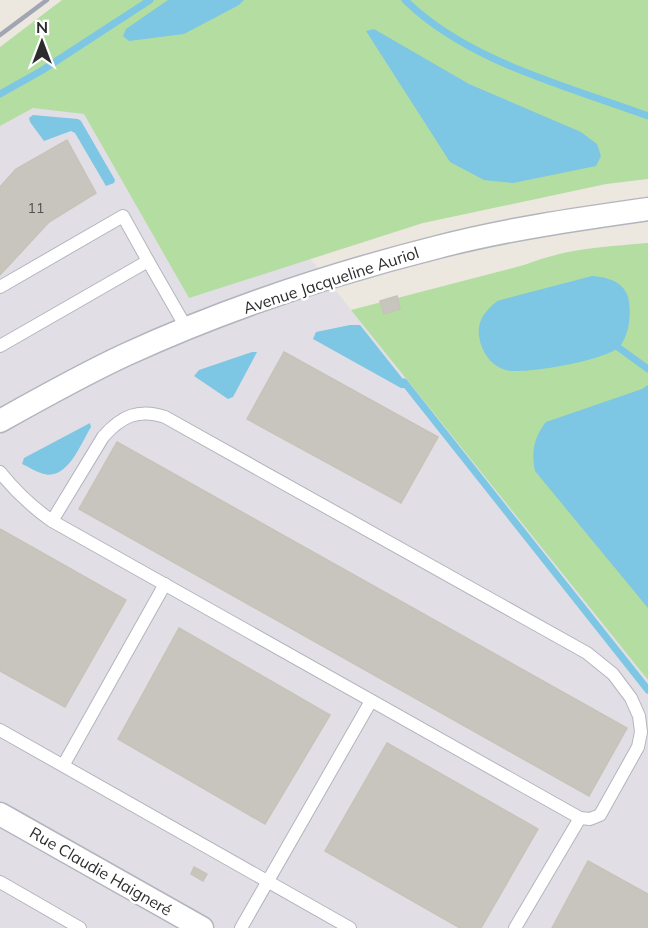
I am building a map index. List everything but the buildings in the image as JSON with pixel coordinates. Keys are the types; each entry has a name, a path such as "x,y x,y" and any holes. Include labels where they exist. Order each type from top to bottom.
{"street":[{"name":"Avenue Jacqueline Auriol","path":"0,421 124,355 188,328 290,290 440,246 518,229 648,209"},
{"name":"Rue Claudie Haigneré","path":"0,813 202,928"}],"lane":[{"path":"0,287 123,216 188,328"},
{"path":"0,346 148,261"},
{"path":"0,472 15,491 52,521 580,818 590,819 600,815 638,747 641,732 639,716 632,698 613,674 587,653 165,417 154,413 138,413 125,417 113,426 103,437 52,521"},
{"path":"64,764 165,584"},
{"path":"241,928 371,701"},
{"path":"0,730 64,764 350,928"},
{"path":"515,928 580,818"},
{"path":"0,882 80,928"}],"shaded area":[{"path":"0,59 304,251 648,680 648,928 0,928"}],"green space":[{"path":"62,0 648,0 648,179 606,184 423,223 189,298 84,114 33,108 0,126 0,47"},
{"path":"648,243 648,680 351,310 555,255 585,249"}],"water":[{"path":"168,0 244,0 239,5 184,34 129,41 123,36 126,29"},
{"path":"374,29 469,84 581,132 597,144 601,156 596,166 513,183 484,180 450,162 366,31"},
{"path":"33,115 81,121 115,180 114,183 106,186 75,133 71,131 44,141 30,122 29,118"},
{"path":"592,276 616,282 628,295 629,325 620,346 613,351 584,361 529,370 506,370 489,359 482,347 479,327 483,315 497,301"},
{"path":"360,325 410,388 401,388 313,339 316,332"},
{"path":"257,352 233,397 228,399 194,376 199,370"},
{"path":"648,385 648,608 535,471 533,457 536,439 546,422"},
{"path":"90,423 91,427 73,459 60,471 44,474 22,464 24,458"}],"waterway":[{"path":"0,94 41,71 150,0"},
{"path":"405,0 430,22 488,56 520,70 648,116"},
{"path":"619,348 648,369"},
{"path":"404,382 648,690"}],"railway":[{"path":"0,35 47,0"}]}
